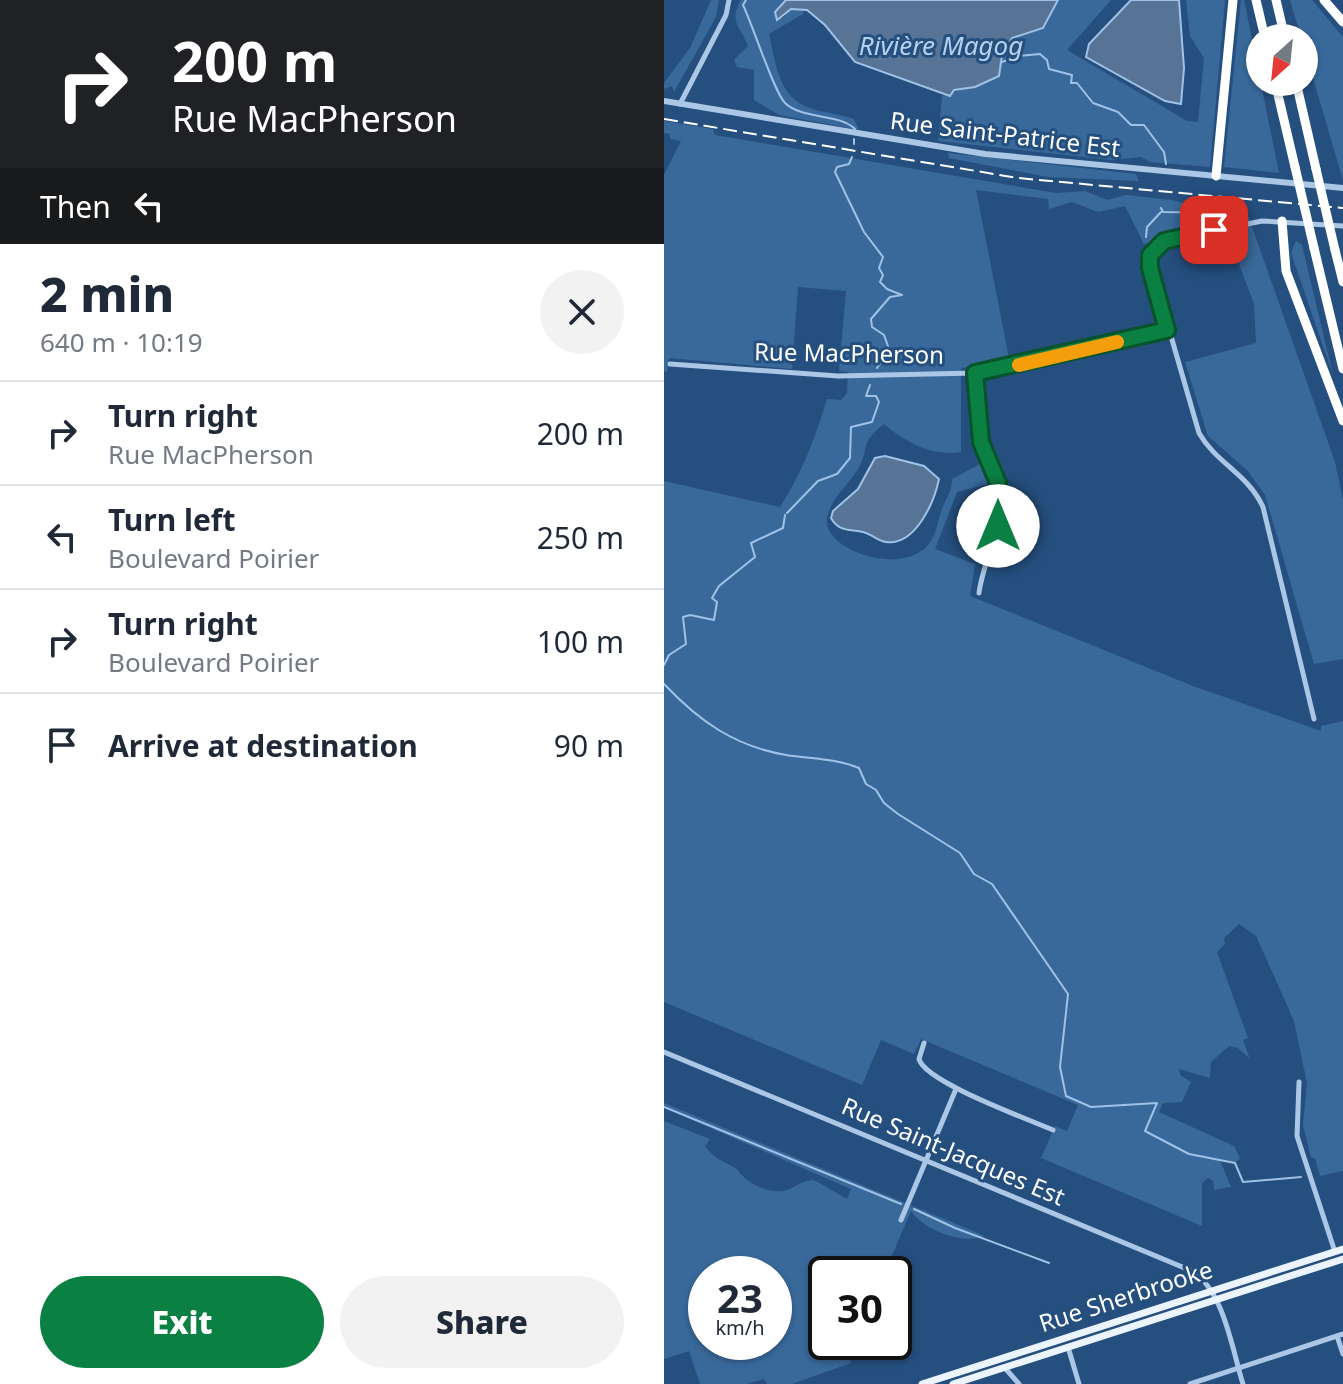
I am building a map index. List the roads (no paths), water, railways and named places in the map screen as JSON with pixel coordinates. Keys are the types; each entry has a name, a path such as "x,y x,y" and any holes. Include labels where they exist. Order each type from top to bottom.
{"highway":[{"path":"1216,176 1233,0"},
{"path":"1256,0 1262,24"},
{"path":"1276,0 1282,24"},
{"path":"1324,0 1343,22"},
{"path":"1278,96 1343,369"},
{"path":"1299,96 1343,282"},
{"path":"1282,221 1285,266 1343,421"}],"main road":[{"name":"Rue Sherbrooke","path":"922,1384 1339,1250"},
{"name":"Rue Sherbrooke","path":"953,1384 1343,1259"}],"street":[{"path":"680,104 726,15 729,0"},
{"name":"Rue Saint-Patrice Est","path":"664,101 963,152 1343,188"},
{"path":"1314,719 1263,507 1247,481 1211,451 1200,436 1149,264 1157,245 1168,240 1257,222 1343,226"},
{"name":"Rue MacPherson","path":"670,364 838,376 975,373 1167,330"},
{"path":"975,373 981,442 995,474 1000,499 998,526 985,563 979,593"},
{"path":"924,1043 921,1065 956,1089 1053,1130"},
{"name":"Rue Saint-Jacques Est","path":"664,1052 1192,1271 1215,1300 1243,1384"},
{"path":"1299,1082 1297,1136 1339,1250"},
{"path":"901,1220 956,1089"},
{"path":"1190,1384 1340,1335 1343,1354"},
{"path":"1068,1347 1079,1384"},
{"path":"1005,1368 1019,1384"}],"water":[{"name":"Rivière Magog","path":"786,0 1058,0 1043,28 1012,38 1002,55 999,76 975,87 954,90 950,96 855,62 825,25 807,10 791,9 777,20 775,12"},
{"path":"1131,0 1179,0 1184,68 1181,104 1165,101 1086,57 1089,44"},
{"path":"885,456 924,466 939,479 922,521 906,537 886,542 866,533 841,528 831,518 833,511 858,489 875,458"}],"waterway":[{"path":"746,0 743,5 775,86 785,103 801,112 840,121 855,129"},
{"path":"1002,62 1018,56 1040,54 1047,60 1049,69 1072,75 1071,83 1077,83 1093,103 1118,112 1131,125 1144,125 1164,152 1166,164"},
{"path":"854,139 854,144"},
{"path":"852,157 849,164 837,167 835,172 864,232 883,257 879,268 883,275 880,282 887,289 902,295 890,297 871,319 872,327 884,335 889,349 877,368"},
{"path":"1161,208 1163,212 1232,213"},
{"path":"1146,237 1147,227 1161,212"},
{"path":"787,513 818,481 837,474 850,458 851,427 872,422 879,402 876,396 866,396 870,385"},
{"path":"664,665 669,655 686,644 683,617 690,615 714,620 717,602 712,598 719,586 755,557 751,543 783,528 785,515"},
{"path":"664,684 704,720 750,745 859,768 866,784 876,790 884,803 960,853 974,874 992,884 1068,994 1060,1067 1066,1096 1091,1107 1157,1103 1145,1131 1189,1154 1235,1163 1243,1182 1301,1177"},
{"path":"664,1107 901,1204"},
{"path":"914,1209 955,1228 1049,1263"}],"railway":[{"path":"664,119 1018,178 1343,208"}]}
